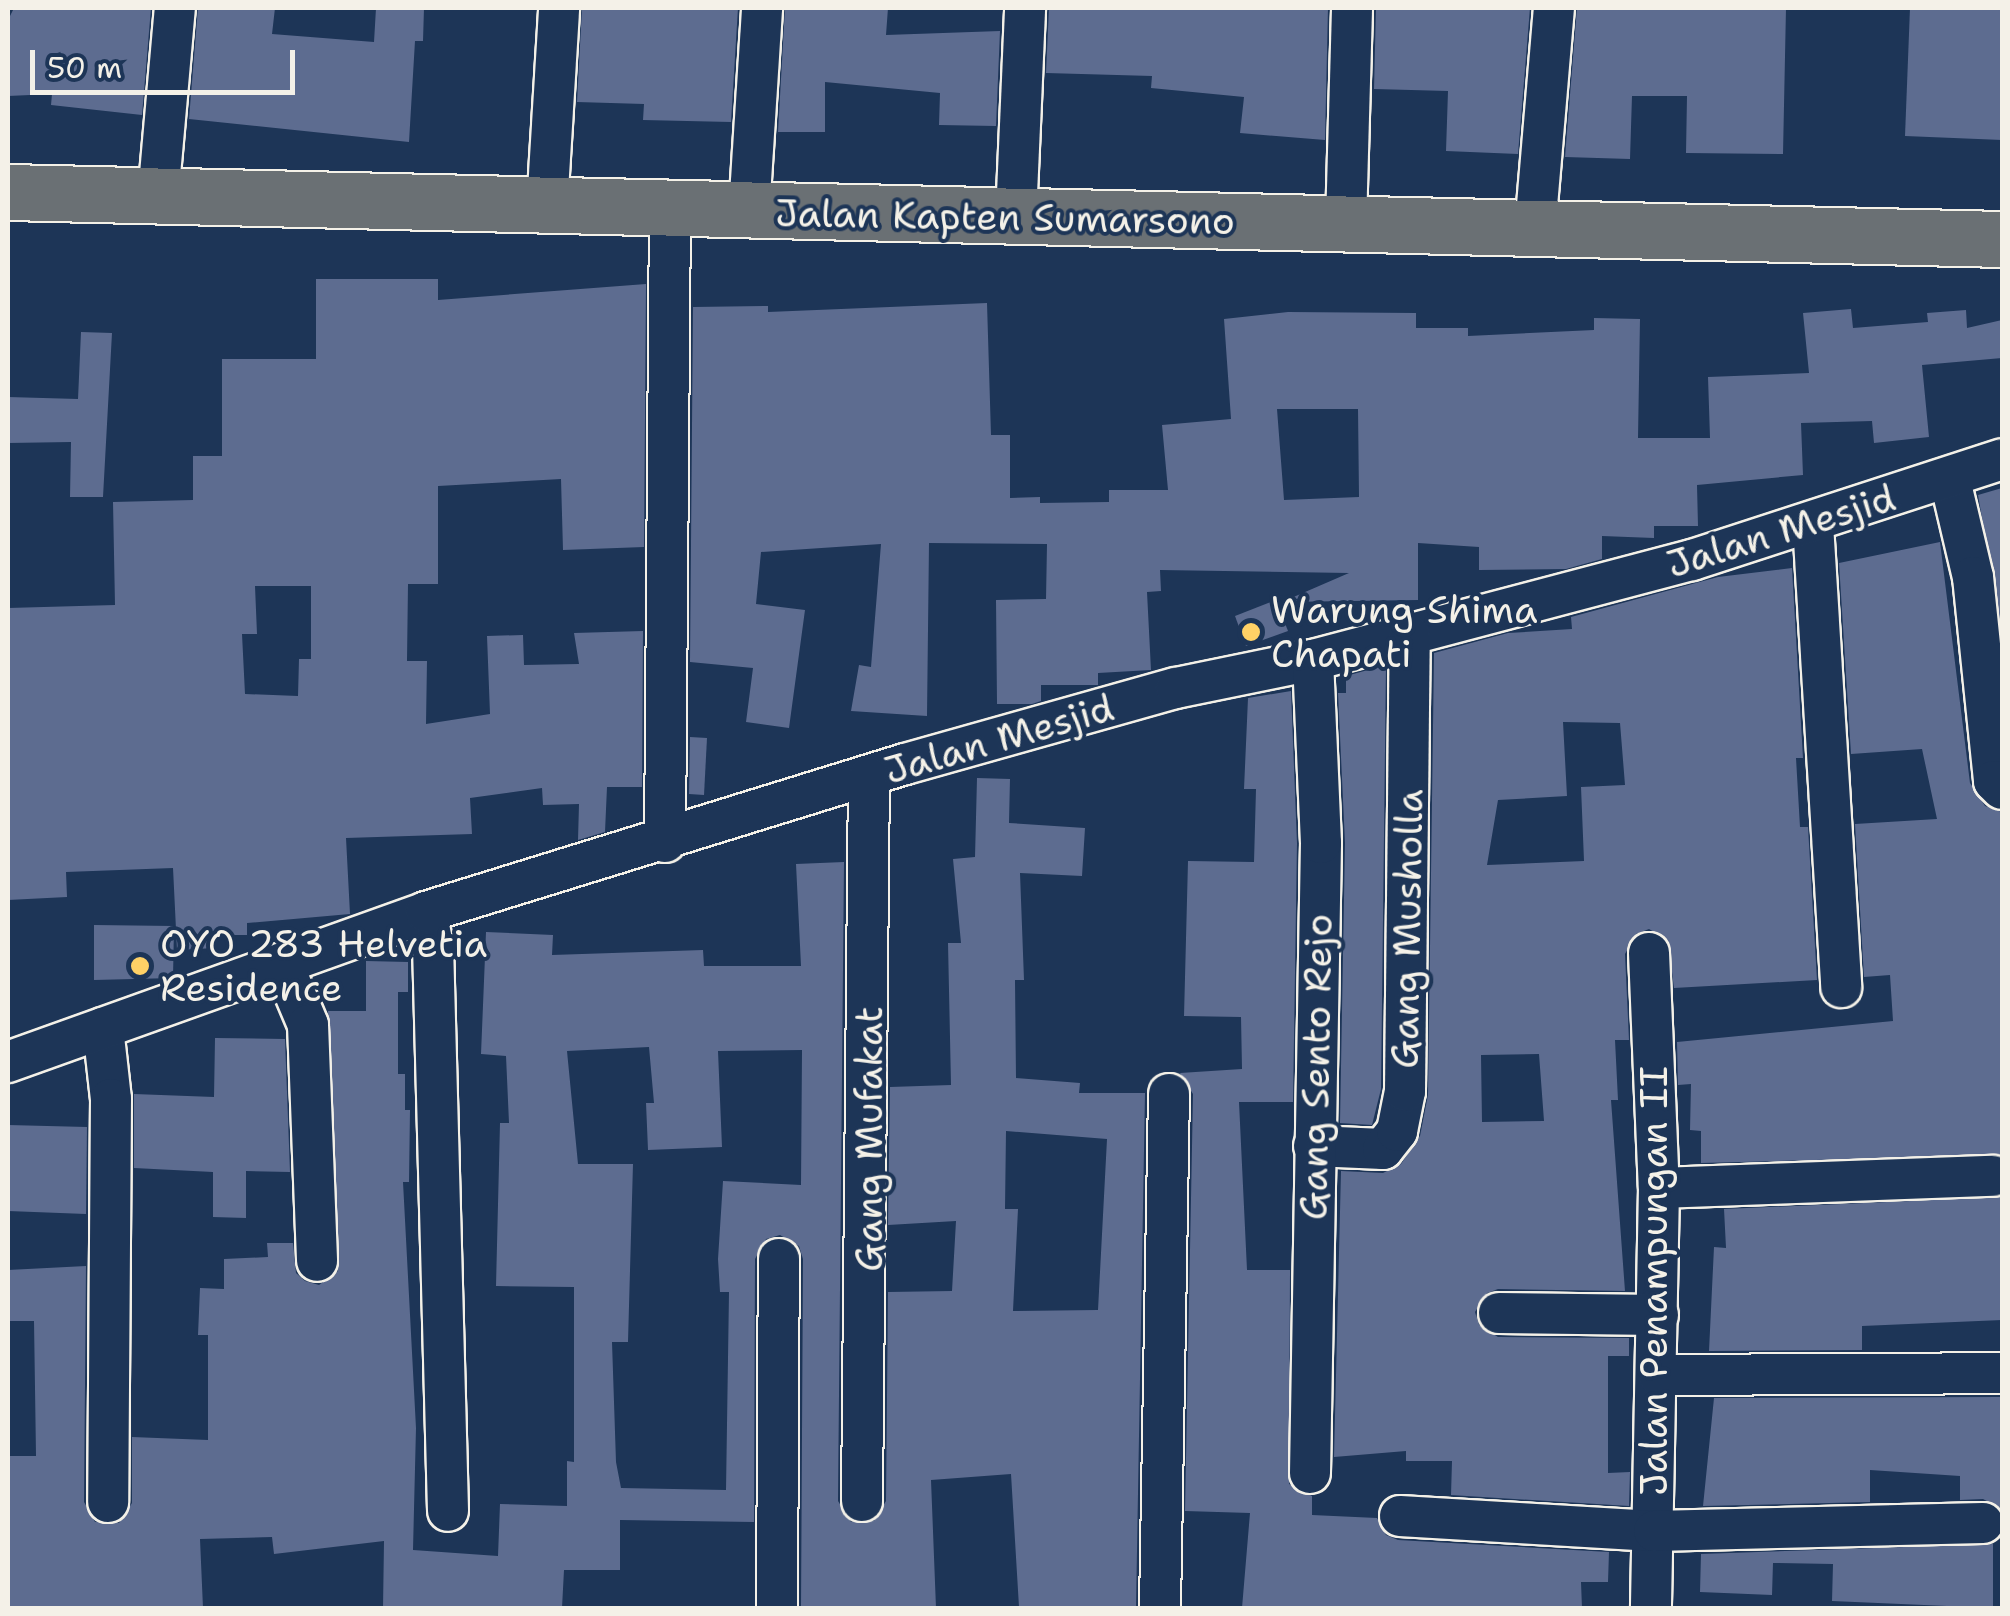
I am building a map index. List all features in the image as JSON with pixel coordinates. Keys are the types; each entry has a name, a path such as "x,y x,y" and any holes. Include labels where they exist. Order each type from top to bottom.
{"highway":[{"name":"Jalan Kapten Sumarsono","path":"8,192 2002,239"}],"street":[{"path":"158,197 175,8"},
{"path":"548,206 558,8"},
{"path":"749,211 762,8"},
{"path":"1016,217 1026,8"},
{"path":"1346,224 1352,8"},
{"path":"1535,229 1554,8"},
{"path":"666,842 670,209"},
{"name":"Jalan Mesjid","path":"8,1062 426,912 666,842 869,777 1176,688 1314,660 1813,524 2002,459"},
{"path":"1950,480 1973,577 1994,782 2002,789"},
{"path":"1813,524 1841,987"},
{"name":"Gang Musholla","path":"1314,1146 1383,1148 1397,1131 1404,1091 1410,635"},
{"name":"Gang Sento Rejo","path":"1310,1473 1320,844 1314,660"},
{"name":"Gang Mufakat","path":"862,1501 869,777"},
{"path":"426,912 433,945 448,1511"},
{"name":"Jalan Penampungan II","path":"1649,953 1659,1188 1651,1608"},
{"path":"282,963 308,1025 316,1262"},
{"path":"103,1028 112,1099 108,1502"},
{"path":"1160,1608 1169,1094"},
{"path":"1659,1188 1993,1176"},
{"path":"777,1608 780,1259"},
{"path":"1499,1313 1658,1315"},
{"path":"1658,1376 2002,1373"},
{"path":"1400,1516 1654,1531 1983,1524"}],"building":[{"path":"14,8 151,8 142,115 51,105 52,94 8,96 8,20"},
{"path":"198,8 275,8 272,34 374,42 376,8 424,8 423,41 415,41 409,142 189,119"},
{"path":"582,8 738,8 731,122 643,120 644,104 577,102"},
{"path":"785,8 888,8 886,35 1000,31 996,126 939,125 940,93 825,82 825,132 778,132"},
{"path":"1049,8 1328,8 1325,140 1240,133 1244,97 1151,88 1152,76 1046,73"},
{"path":"1376,8 1530,8 1518,154 1446,151 1448,91 1374,89"},
{"path":"1577,8 1786,8 1783,154 1686,153 1687,96 1632,96 1630,159 1565,157"},
{"path":"1910,8 2002,8 2002,140 1905,136"},
{"path":"316,279 438,279 438,300 646,284 644,547 563,550 561,479 438,486 438,584 408,584 407,661 427,661 426,724 490,714 487,636 523,635 524,665 579,664 574,633 643,631 642,787 607,787 605,832 578,840 579,804 543,805 542,788 470,798 472,834 346,838 350,914 247,923 247,935 215,935 215,948 177,950 173,868 66,872 67,897 8,900 8,608 115,605 113,502 193,500 193,456 222,456 222,359 316,359","holes":["255,586 311,586 311,659 299,659 298,696 245,694 242,634 257,634"]},
{"path":"987,303 991,435 1010,435 1010,498 1040,497 1040,503 1109,502 1109,490 1168,490 1162,425 1231,419 1224,319 1288,312 1416,313 1416,328 1468,328 1468,336 1594,330 1594,318 1640,319 1638,438 1710,438 1708,377 1809,373 1803,313 1851,309 1853,328 1928,322 1927,313 1966,310 1967,328 2002,320 2002,358 1922,365 1929,437 1874,443 1872,421 1801,423 1803,475 1697,485 1698,526 1654,526 1654,538 1602,536 1602,559 1566,569 1479,570 1479,547 1418,543 1418,600 1282,602 1349,573 1160,570 1161,591 1147,592 1151,670 1098,673 1098,685 1041,685 1041,701 1032,704 997,704 996,600 1046,599 1047,544 929,543 927,716 851,711 859,665 871,667 881,544 761,552 756,604 805,610 789,728 746,722 753,668 690,662 693,307 768,306 768,312","holes":["1277,409 1358,409 1359,497 1284,500"]},
{"path":"81,332 112,333 103,497 70,497 71,442 8,443 8,397 78,399"},
{"path":"2002,488 2002,632 1978,495"},
{"path":"1940,542 1970,783 1985,806 2002,812 2002,1155 1701,1163 1701,1131 1690,1130 1691,1084 1678,1085 1677,1042 1893,1021 1890,975 1864,977 1855,824 1937,819 1922,749 1851,754 1839,563"},
{"path":"1792,568 1803,758 1796,758 1800,827 1808,827 1817,980 1674,988 1668,940 1649,929 1636,934 1625,954 1629,1040 1615,1040 1618,1100 1611,1100 1625,1291 1498,1289 1487,1293 1475,1312 1479,1325 1498,1337 1629,1338 1629,1356 1608,1356 1608,1473 1630,1472 1629,1506 1451,1495 1452,1461 1406,1461 1406,1451 1334,1457 1341,1171 1383,1173 1401,1164 1420,1136 1428,1095 1434,653 1508,633 1572,629 1571,617 1718,577","holes":["1563,722 1620,723 1625,785 1581,787 1584,861 1487,865 1498,800 1567,796","1539,1054 1544,1121 1482,1122 1481,1055"]},
{"path":"1276,600 1288,631 1246,646 1235,616"},
{"path":"1386,665 1381,1089 1372,1125 1340,1123 1345,843 1338,693 1346,693 1346,676"},
{"path":"1291,691 1297,843 1293,1102 1239,1102 1247,1270 1290,1270 1289,1484 1312,1496 1312,1515 1377,1518 1386,1535 1398,1540 1609,1552 1608,1582 1581,1582 1582,1608 1242,1608 1250,1513 1185,1511 1193,1094 1180,1073 1242,1069 1241,1017 1184,1016 1188,861 1254,862 1256,789 1244,789 1248,698"},
{"path":"690,737 707,738 704,795 689,794"},
{"path":"977,778 1010,779 1009,823 1085,828 1082,876 1020,873 1024,980 1015,980 1016,1078 1080,1083 1079,1093 1145,1093 1136,1608 1019,1607 1011,1474 931,1480 936,1608 801,1608 803,1259 799,1246 780,1235 766,1239 755,1259 754,1522 620,1520 620,1570 564,1570 562,1608 383,1608 384,1541 274,1554 272,1537 200,1539 203,1608 8,1608 8,1456 36,1456 34,1321 8,1321 8,1270 86,1266 84,1502 95,1522 119,1523 132,1503 132,1437 208,1440 208,1335 198,1335 200,1288 224,1289 224,1259 268,1257 267,1243 293,1243 296,1273 305,1281 319,1285 338,1271 328,1011 366,1011 366,961 408,962 408,992 398,992 398,1074 405,1074 405,1110 410,1110 409,1182 403,1182 416,1428 413,1550 498,1556 500,1504 567,1506 567,1461 574,1462 574,1287 496,1286 500,1123 509,1123 506,1056 481,1054 486,932 553,935 552,955 703,950 704,966 801,966 796,864 844,862 838,1501 851,1522 874,1521 886,1501 888,1292 952,1291 956,1221 888,1225 890,1087 951,1085 948,943 961,943 953,859 975,857","holes":["649,1047 654,1103 646,1103 648,1150 722,1147 718,1051 802,1050 801,1185 723,1181 718,1259 720,1292 729,1292 726,1490 621,1488 616,1462 612,1342 628,1342 633,1164 578,1164 567,1051","1006,1131 1107,1139 1098,1310 1013,1311 1018,1209 1005,1209"]},
{"path":"94,925 174,926 173,978 94,980"},
{"path":"215,1038 285,1039 290,1172 246,1171 246,1218 213,1217 213,1172 134,1168 134,1094 214,1097"},
{"path":"8,1125 87,1127 86,1214 8,1211"},
{"path":"2002,1197 2002,1320 1862,1326 1862,1350 1709,1351 1714,1247 1726,1248 1724,1209"},
{"path":"2002,1397 2002,1509 1983,1499 1960,1500 1960,1476 1870,1470 1870,1502 1703,1506 1714,1398"},
{"path":"1993,1544 1993,1608 1832,1601 1833,1564 1773,1563 1772,1595 1700,1592 1701,1554"}],"place":[{"name":"Warung Shima Chapati","path":"1251,632"},
{"name":"OYO 283 Helvetia Residence","path":"140,966"}]}
